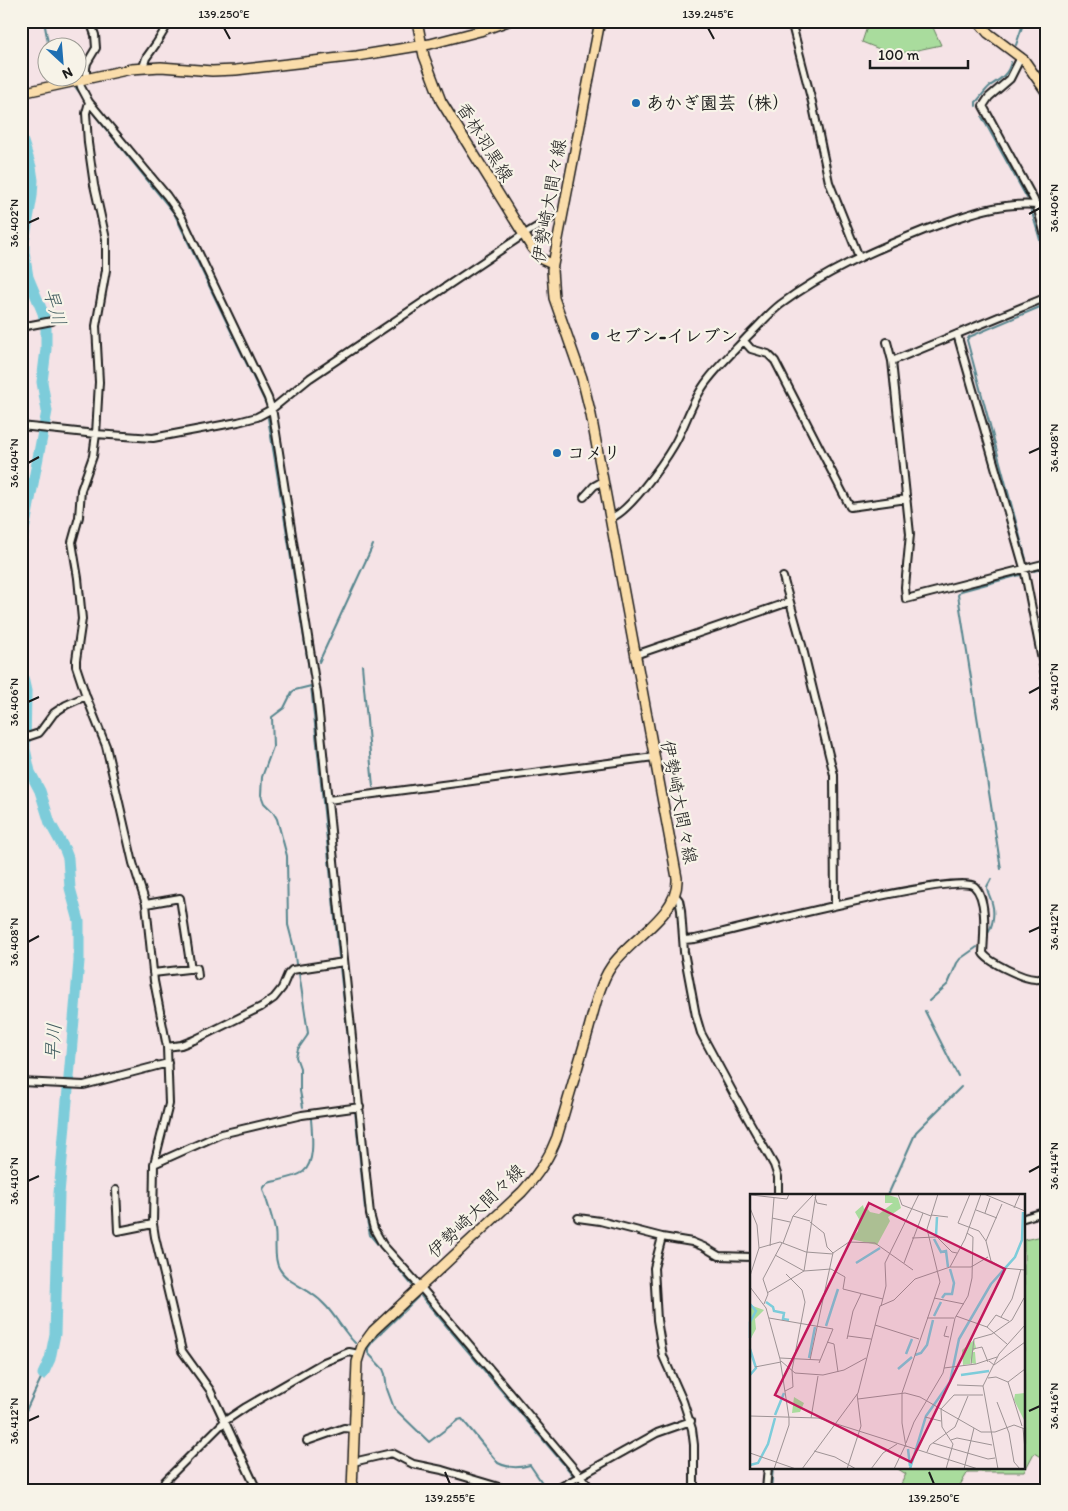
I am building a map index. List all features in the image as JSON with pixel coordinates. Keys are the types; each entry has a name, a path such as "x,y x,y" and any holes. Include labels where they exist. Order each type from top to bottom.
{"main road":[{"name":"香林羽黒線","path":"417,21 427,68 441,101 523,235 536,254 544,261 552,264"},
{"path":"88,78 143,67 212,71 236,70 358,56 421,46 460,37 508,21"},
{"name":"伊勢崎大間々線","path":"352,1490 356,1378 359,1354 364,1344 369,1336 522,1192 542,1169 557,1138 596,1004 608,971 617,959 665,911 677,890 677,878 588,400 553,294 552,264 600,21"},
{"path":"978,21 988,33 1021,57 1047,93"},
{"path":"21,93 43,88"}],"street":[{"path":"88,63 96,48 95,35 90,21"},
{"path":"143,67 146,58 170,21"},
{"path":"791,21 812,102 829,182 859,257"},
{"path":"1021,57 1010,80 989,97 983,106 1036,204 1047,243"},
{"path":"82,88 90,102 168,196 181,216 272,409 316,687 370,1214 374,1229 383,1245 592,1490"},
{"path":"90,102 86,113 88,143 94,186 106,240 107,257 96,326 99,382 96,434 93,456 81,490 80,517 72,542 82,619 76,666 106,746 133,863 146,904 153,973 167,1048 169,1104 154,1164 153,1224 182,1351 205,1383 257,1490"},
{"path":"610,518 619,514 643,487 673,445 700,390 713,373 780,305 815,281 859,257 960,216 1013,204 1047,206"},
{"path":"21,426 153,438 257,417 272,409 310,378 523,235 557,215 563,215"},
{"path":"892,361 1047,297"},
{"path":"21,328 52,321"},
{"path":"958,334 1024,568 1047,686"},
{"path":"744,341 751,349 768,354 775,360 850,507 906,499"},
{"path":"887,342 892,361 910,534 905,587 906,599 1047,563"},
{"path":"584,497 594,486 603,481"},
{"path":"783,577 834,775 835,905"},
{"path":"634,655 789,602"},
{"path":"21,739 36,734 44,728 54,713 86,696"},
{"path":"328,800 654,757"},
{"path":"684,940 695,939 835,905 955,884 972,885 978,892 983,909 983,953 986,957 993,963 1027,978 1038,980 1047,977"},
{"path":"675,895 679,900 681,910 684,952 701,1033 774,1165 778,1177 778,1194"},
{"path":"146,904 180,898 191,969"},
{"path":"167,1048 194,1040 261,1007 274,998 292,970 344,962"},
{"path":"153,973 197,968 198,976"},
{"path":"21,1082 84,1085 168,1063"},
{"path":"154,1164 221,1134 302,1115 360,1107"},
{"path":"116,1190 118,1231 153,1224"},
{"path":"1026,1217 1047,1212"},
{"path":"578,1218 600,1221 662,1237 692,1242 719,1256 750,1257"},
{"path":"662,1237 654,1268 657,1320 663,1356 690,1421 694,1445 694,1490"},
{"path":"161,1490 165,1481 225,1422 312,1368 349,1352 359,1354"},
{"path":"555,1490 657,1433 690,1421"},
{"path":"307,1441 344,1428 354,1428"},
{"path":"353,1462 392,1453 413,1464 442,1470 509,1490"},
{"path":"766,1490 768,1468"}],"green space":[{"path":"869,21 930,21 941,45 894,55 862,42"},
{"path":"1047,1235 1047,1461 1034,1453 1024,1472 968,1472 957,1490 898,1490 906,1474 897,1468 1026,1468 1026,1240"}],"waterway":[{"path":"44,21 47,38"},
{"path":"1016,45 1024,21"},
{"path":"976,106 976,102 986,89 1006,73 1011,62"},
{"path":"76,88 83,97"},
{"path":"93,113 174,213 266,404"},
{"path":"982,117 1027,198"},
{"name":"早川","path":"21,136 33,180 24,252 28,277 43,313 46,328 46,349 42,382 47,411 21,546"},
{"path":"1031,209 1047,264"},
{"path":"1026,559 967,340 969,337 1047,304"},
{"path":"268,418 310,675"},
{"path":"319,662 373,545"},
{"path":"1034,571 1047,567"},
{"path":"1001,869 958,595 961,591 1020,575"},
{"path":"362,665 373,787"},
{"name":"早川","path":"21,669 26,691 25,749 30,772 40,791 50,823 68,858 70,888 79,921 79,961 59,1194 55,1334 50,1359 43,1374"},
{"path":"296,964 288,925 287,856 277,819 264,803 261,795 262,777 273,747 272,717 284,708 292,692 311,686 339,957"},
{"path":"987,935 991,928 993,915 993,907 987,887 991,879"},
{"path":"929,1001 948,984 960,959 977,947"},
{"path":"340,967 355,1101"},
{"path":"299,973 308,1033 298,1049 296,1057 300,1068 300,1091 303,1107"},
{"path":"925,1011 958,1076"},
{"path":"888,1194 916,1132 961,1087"},
{"path":"355,1111 365,1209"},
{"path":"311,1119 312,1155 307,1168 290,1178 268,1183 263,1189 275,1230 276,1259 282,1273 319,1299 355,1343"},
{"path":"367,1220 370,1235 412,1285"},
{"path":"421,1296 573,1475"},
{"path":"418,1297 368,1348 368,1353 383,1369 387,1389 394,1408 429,1442 462,1419 498,1463 514,1467 530,1465 547,1490"},
{"name":"早川","path":"21,1421 43,1374"},
{"path":"771,1490 773,1468"},
{"path":"580,1483 586,1490"}],"place":[{"name":"あかぎ園芸（株）","path":"636,103"},
{"name":"セブン-イレブン","path":"595,336"},
{"name":"コメリ","path":"557,453"}]}
